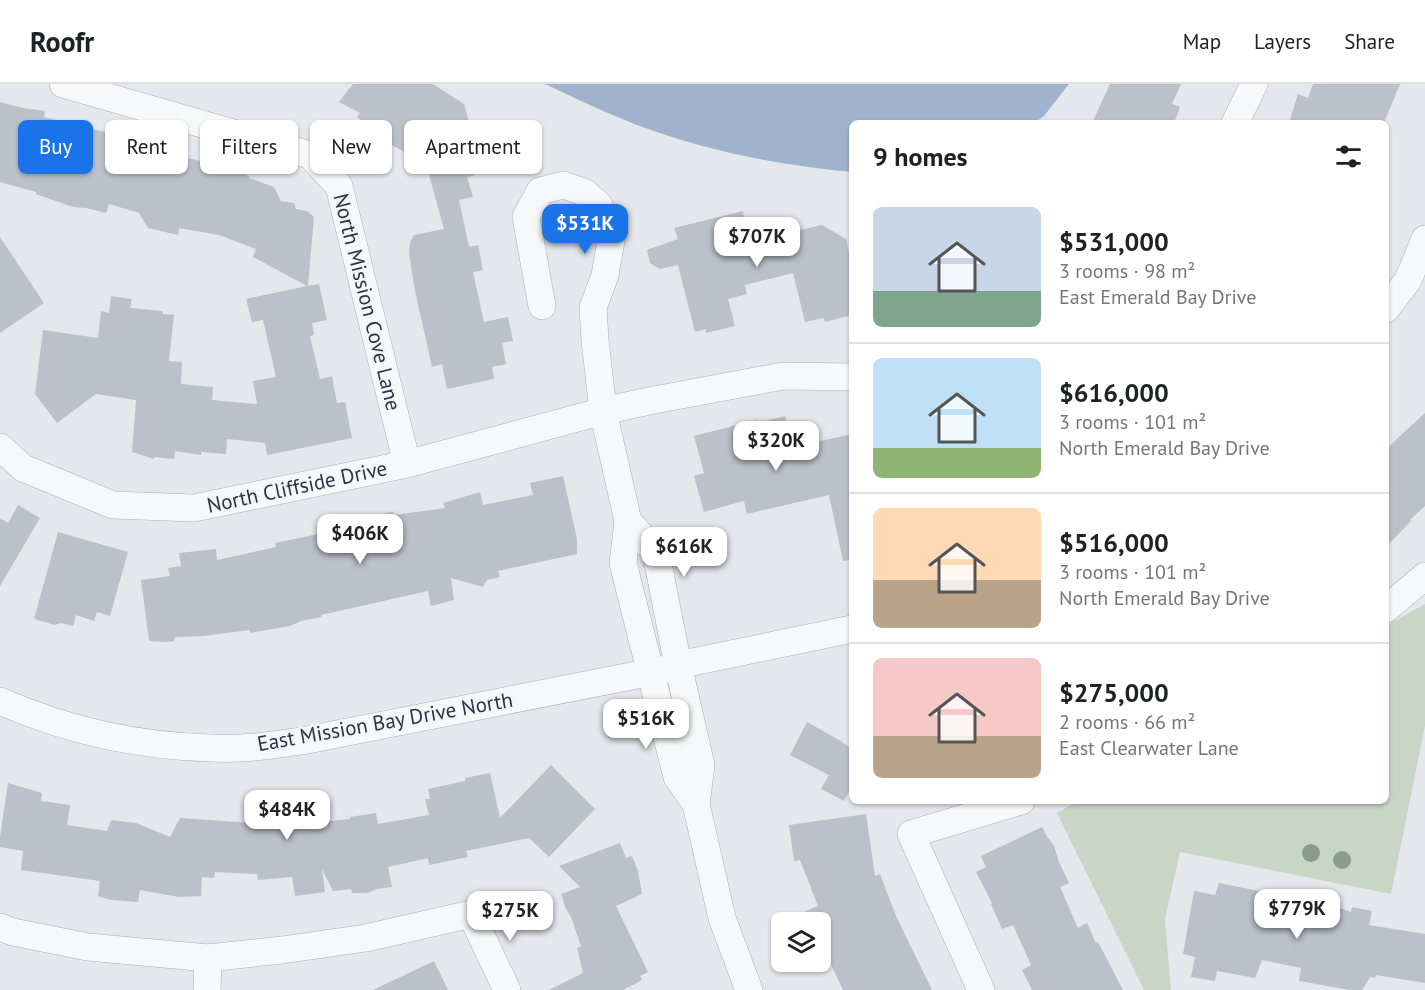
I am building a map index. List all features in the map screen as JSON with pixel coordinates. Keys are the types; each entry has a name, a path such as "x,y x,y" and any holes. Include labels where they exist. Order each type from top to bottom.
{"street":[{"name":"North Mission Cove Lane","path":"63,84 310,155 339,186 407,464"},
{"path":"1236,120 1254,84"},
{"path":"542,306 526,217 540,191 563,185 584,192 599,205 611,241 605,275 593,308 603,411 628,520 656,553 665,669 701,765 696,804 722,918 749,990"},
{"path":"1389,305 1408,280 1425,239"},
{"name":"North Cliffside Drive","path":"0,447 23,468 113,505 194,508 407,464 603,411 783,376 849,377"},
{"path":"1389,606 1425,576"},
{"name":"East Mission Bay Drive North","path":"0,701 59,723 101,734 156,744 212,748 259,747 307,740 665,669 849,630"},
{"path":"981,990 911,834 1011,804"},
{"path":"0,927 13,932 88,947 208,958 366,938 471,914 507,990"},
{"path":"207,990 208,958"}],"green space":[{"path":"1425,604 1425,726 1391,894 1180,852 1165,919 1171,990 1144,990 1057,813 1073,804 1389,804 1389,624"}],"water":[{"path":"545,84 1069,84 1038,120 849,120 849,172 743,156 663,134"}],"building":[{"path":"353,84 433,84 464,104 469,120 404,120 404,152 392,145 392,120 361,120 357,117 360,113 339,102"},
{"path":"1110,84 1181,84 1172,104 1180,107 1175,120 1093,120"},
{"path":"1313,84 1400,84 1385,120 1290,120 1298,94 1308,98"},
{"path":"0,102 45,111 44,117 56,120 18,120 18,174 93,174 93,129 105,132 105,174 188,174 188,158 200,161 200,174 244,174 274,187 281,201 294,203 296,209 307,211 314,217 308,286 319,284 327,320 312,323 314,335 310,336 320,379 332,376 337,403 345,402 352,438 267,455 265,443 227,439 226,454 201,452 201,455 175,451 174,459 154,457 154,459 132,452 136,400 96,394 57,423 35,394 43,330 98,338 101,311 109,313 111,296 132,299 130,308 163,311 163,314 174,315 169,361 182,362 181,384 213,387 212,400 257,404 253,381 276,377 263,320 252,322 246,299 307,286 253,257 256,249 219,235 179,228 178,235 148,228 139,213 109,204 106,213 73,207 36,194 36,192 0,182"},
{"path":"429,174 475,174 467,177 473,197 459,200 469,247 478,245 483,270 473,272 484,322 508,317 513,341 502,343 506,364 492,367 494,379 447,389 442,364 432,367 409,254 410,242 414,235 444,229"},
{"path":"743,211 747,230 767,225 771,237 822,225 846,239 849,252 849,316 825,322 824,318 805,322 793,273 745,285 747,294 728,299 735,326 706,333 706,329 695,332 678,265 660,269 650,263 647,250 678,239 674,228"},
{"path":"0,237 44,303 0,333"},
{"path":"1425,413 1425,506 1389,544 1389,446"},
{"path":"785,416 794,447 849,435 849,560 843,561 829,495 747,514 744,501 704,512 694,476 704,473 694,436 757,420 758,423"},
{"path":"563,476 577,539 577,554 498,571 500,577 487,580 483,587 451,578 454,600 431,606 428,591 321,615 321,617 290,626 250,633 250,630 175,637 174,641 166,642 149,641 141,580 170,576 168,568 181,566 179,553 216,549 217,560 276,547 275,543 323,533 322,527 346,522 372,522 371,516 393,512 394,515 445,508 443,503 480,492 483,505 533,495 530,483"},
{"path":"18,505 40,518 0,586 0,518 8,523"},
{"path":"58,532 128,552 110,616 97,612 94,621 76,615 73,626 61,623 55,625 34,619"},
{"path":"807,722 849,747 849,792 844,801 821,789 829,775 790,755"},
{"path":"551,765 595,809 549,857 529,838 466,851 468,857 429,865 428,858 388,867 392,887 367,893 352,893 351,889 333,891 322,869 325,892 295,896 292,877 258,880 257,874 215,872 214,878 202,877 201,896 179,897 140,890 138,902 111,900 98,896 100,881 21,870 23,851 0,847 8,783 42,793 41,801 70,805 67,825 107,831 111,820 136,823 170,837 180,818 252,823 251,819 299,813 300,824 350,819 350,817 376,813 378,824 429,815 425,799 430,799 428,789 490,773 500,818"},
{"path":"866,814 875,876 880,874 896,916 932,990 843,990 831,964 831,912 804,912 818,906 800,860 794,861 789,825"},
{"path":"1042,827 1054,846 1069,883 1060,887 1078,928 1087,923 1123,990 1032,990 1022,970 1031,965 1013,925 1002,929 976,872 986,867 981,856"},
{"path":"620,843 626,858 632,856 638,871 642,894 616,906 648,972 640,976 642,980 623,990 549,990 583,973 577,948 581,946 561,894 580,887 559,866"},
{"path":"1219,883 1322,902 1351,912 1352,907 1372,911 1369,925 1425,934 1425,983 1376,975 1375,978 1370,977 1362,990 1350,990 1299,981 1301,968 1262,960 1255,978 1217,971 1215,981 1191,977 1195,957 1183,954 1194,891 1215,895"},
{"path":"434,961 448,990 373,990"}]}
